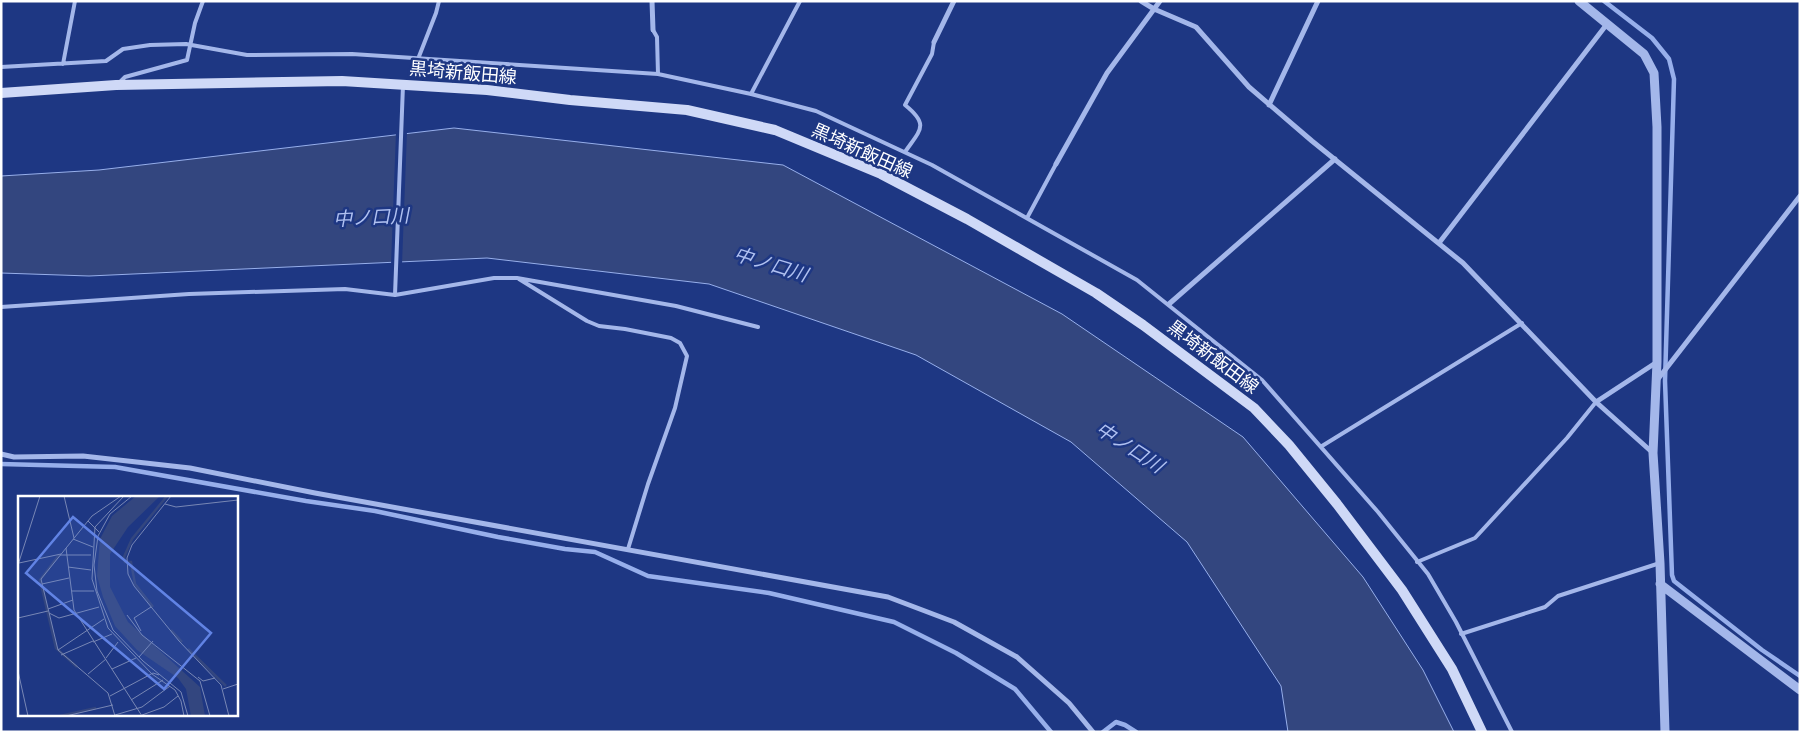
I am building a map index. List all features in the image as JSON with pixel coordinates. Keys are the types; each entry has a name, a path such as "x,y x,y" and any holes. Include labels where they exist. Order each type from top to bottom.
{"main road":[{"name":"黒埼新飯田線","path":"1,93 116,85 342,81 403,88 487,90 570,100 687,110 775,130 881,174 967,219 1096,293 1143,325 1254,408 1289,445 1337,504 1402,590 1452,669 1482,732"}],"street":[{"path":"652,1 653,30"},
{"path":"934,42 954,1"},
{"path":"1141,1 1154,9 1196,27 1249,87 1269,105 1463,263 1596,402 1654,453"},
{"path":"1056,164 1106,73 1160,1"},
{"path":"1269,105 1318,1"},
{"path":"1578,1 1644,54 1654,73 1657,127 1657,362 1654,453 1660,563 1665,732"},
{"path":"1439,243 1607,24"},
{"path":"1168,304 1335,159"},
{"path":"1655,382 1800,196"},
{"path":"1596,402 1657,362"},
{"path":"1,454 14,456 83,456 190,468 344,498 888,596 954,622 1016,657 1069,702 1093,732"},
{"path":"1660,584 1800,690"}],"lane":[{"path":"63,64 75,1"},
{"path":"116,85 125,77 187,60 195,23 203,1"},
{"path":"418,59 439,1"},
{"path":"751,94 800,1"},
{"path":"653,30 657,37 658,74"},
{"path":"905,152 922,127 921,121 905,105 932,54 934,42"},
{"path":"1,67 106,61 124,49 150,45 190,45 247,55 352,54 658,74 751,94 816,111 905,152 1137,280 1262,380 1322,446 1428,574 1512,732"},
{"path":"395,295 403,88"},
{"path":"1027,218 1056,164"},
{"path":"1,307 189,294 345,289 395,295 494,278 517,278 676,306 758,327"},
{"path":"517,278 587,321 599,326 625,328 671,338 680,343 687,356 675,408 648,484 628,549"},
{"path":"1322,446 1522,323"},
{"path":"1418,562 1476,538 1567,438 1596,402"},
{"path":"1461,634 1545,607 1558,596 1660,563"}],"water":[{"name":"中ノ口川","path":"454,128 783,165 1062,314 1243,437 1363,577 1423,670 1454,732 1288,732 1281,686 1187,542 1071,442 916,355 709,284 487,258 89,276 1,273 1,176 99,170"}],"pier":[{"path":"407,131 402,264 391,265 396,132"}],"waterway":[{"path":"1604,1 1652,38 1669,59 1674,79 1665,381 1672,575 1674,581 1762,650 1800,676"},
{"path":"1,464 115,467 306,501 375,511 498,537 565,549 595,552 648,576 769,593 894,622 956,653 1015,689 1051,732"},
{"path":"1103,732 1116,722 1136,732"}]}
